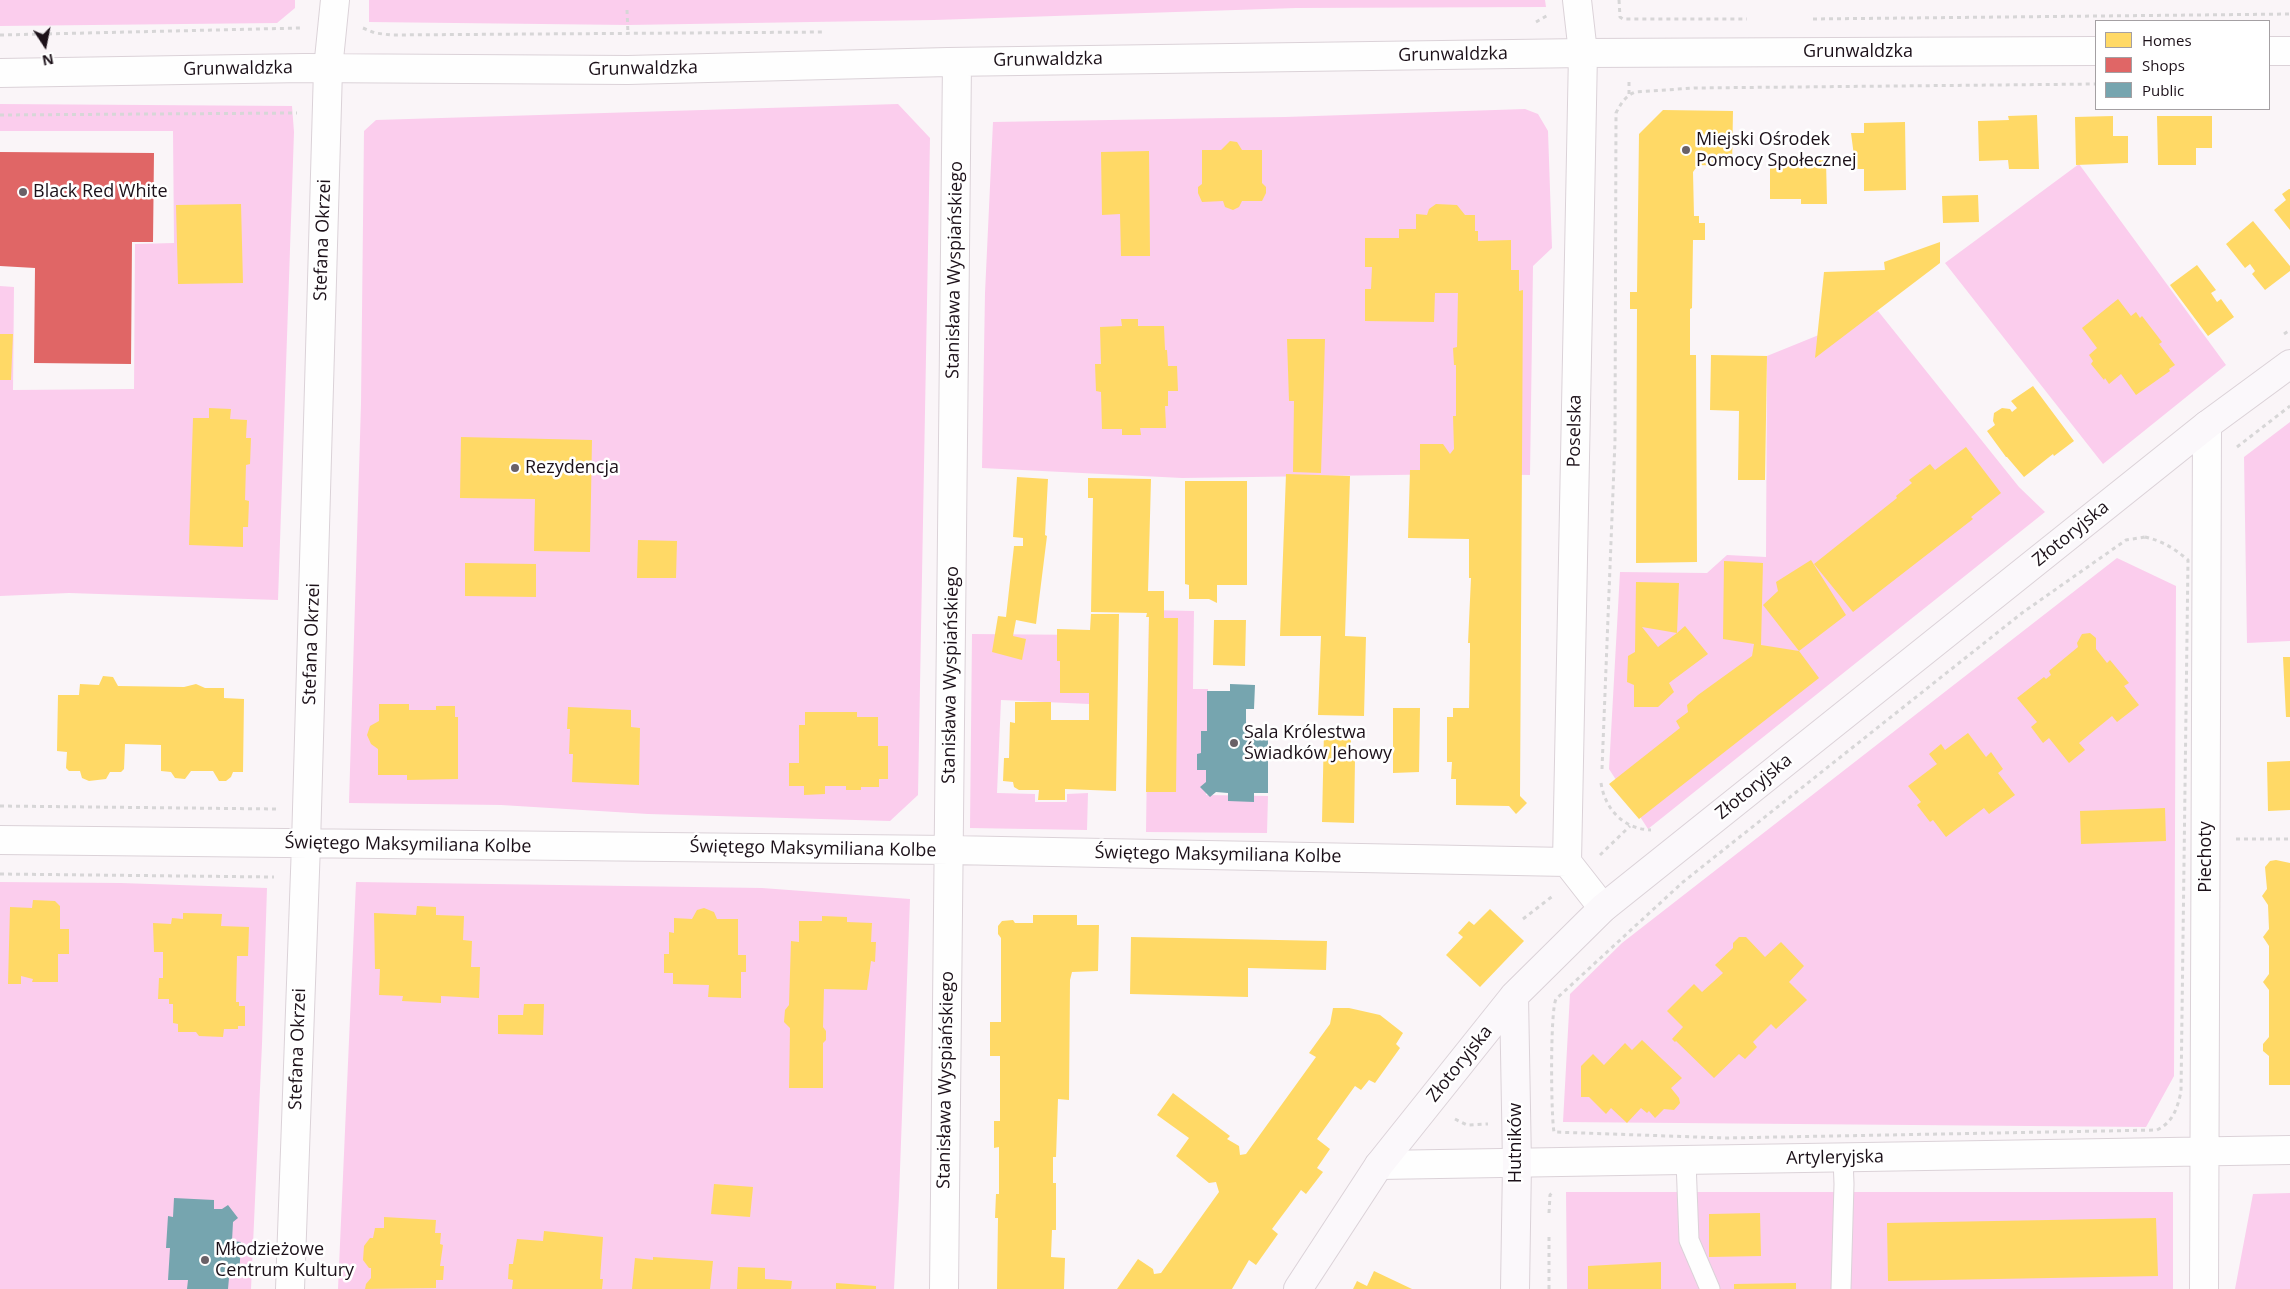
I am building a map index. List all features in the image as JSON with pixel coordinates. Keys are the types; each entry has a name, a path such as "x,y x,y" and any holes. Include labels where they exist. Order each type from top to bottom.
{"street":[{"name":"Stefana Okrzei","path":"290,1289 306,844 328,69 335,0"},
{"name":"Poselska","path":"1567,862 1583,53 1577,0"},
{"name":"Grunwaldzka","path":"0,73 328,69 628,70 957,62 1583,53 2095,51"},
{"path":"2270,51 2290,51"},
{"name":"Stanisława Wyspiańskiego","path":"944,1289 957,62"},
{"name":"Złotoryjska","path":"1298,1289 1380,1165 1514,996 1603,908 2207,425 2290,364"},
{"name":"Piechoty","path":"2204,1289 2207,425"},
{"name":"Świętego Maksymiliana Kolbe","path":"0,840 950,850 1567,862"},
{"path":"1567,862 1603,908"},
{"name":"Hutników","path":"1514,996 1517,1164 1515,1289"},
{"name":"Artyleryjska","path":"1380,1165 2290,1150"}],"lane":[{"path":"1841,1289 1843,1158"},
{"path":"1686,1161 1689,1240 1710,1289"}],"path":[{"path":"1619,0 1620,17 1623,19 1757,20"},
{"path":"627,10 628,25"},
{"path":"1534,22 1548,16 1552,10"},
{"path":"1806,19 2290,14"},
{"path":"0,35 300,28 301,19"},
{"path":"1630,826 1621,821 1608,805 1603,797 1601,783 1615,441 1616,113 1619,106 1629,94 1636,92 1694,88 2095,84"},
{"path":"0,115 302,113"},
{"path":"2145,537 2160,540 2188,560 2182,1092 2177,1108 2167,1124 2157,1130 1725,1138 1559,1134 1554,1132 1553,1124 1552,1026 1556,999 1683,882 2022,613 2126,540 2145,537"},
{"path":"0,806 284,809"},
{"path":"2229,839 2290,839"},
{"path":"0,874 278,877"},
{"path":"1430,1102 1467,1125 1553,1124"}],"shaded area":[{"path":"0,0 295,0 295,8 277,23 0,26"},
{"path":"369,0 1545,0 1546,7 1296,8 934,20 628,25 369,22"},
{"path":"0,104 292,106 294,132 278,600 69,593 0,596 0,286 14,287 13,390 134,389 135,244 174,243 173,131 0,131"},
{"path":"898,104 930,138 918,795 890,821 648,814 501,805 349,803 361,404 364,131 376,120"},
{"path":"1525,109 1538,114 1548,131 1552,248 1533,266 1530,475 1462,474 1182,478 982,468 985,293 993,122 1285,117"},
{"path":"2079,164 2226,365 2103,464 1945,263"},
{"path":"1878,311 2019,487 2045,512 1648,829 1609,769 1620,572 1707,573 1727,555 1766,557 1767,356"},
{"path":"2290,422 2290,641 2247,643 2244,457"},
{"path":"2117,558 2176,586 2174,1076 2146,1127 1563,1122 1570,994 1622,943"},
{"path":"1149,610 1194,611 1193,689 1208,689 1206,795 1268,796 1267,833 1146,832"},
{"path":"972,634 1090,635 1089,704 1001,700 997,793 1035,794 1035,802 1067,802 1067,794 1088,793 1087,830 970,828"},
{"path":"0,882 121,883 267,888 251,1289 0,1289"},
{"path":"356,882 762,888 910,899 894,1289 338,1289"},
{"path":"1566,1192 2173,1192 2173,1289 1567,1289"},
{"path":"2290,1193 2290,1289 2235,1289 2253,1194"}],"building: Homes":[{"path":"1663,110 1733,111 1732,166 1698,165 1693,172 1694,216 1699,216 1699,223 1705,223 1705,240 1693,240 1692,308 1690,309 1690,355 1696,355 1697,562 1636,563 1637,309 1630,309 1630,292 1637,292 1639,134"},
{"path":"2037,115 2039,169 2009,169 2008,160 1979,161 1978,121 2009,120 2008,116"},
{"path":"2113,116 2113,136 2128,136 2128,163 2076,165 2075,117"},
{"path":"2157,116 2212,116 2212,148 2196,148 2196,165 2158,165"},
{"path":"1905,122 1906,190 1864,191 1864,169 1852,169 1854,156 1851,133 1864,133 1864,123"},
{"path":"1230,141 1237,142 1242,150 1262,150 1262,183 1266,187 1266,193 1262,201 1242,201 1239,207 1233,210 1225,207 1223,201 1202,202 1198,193 1198,187 1202,184 1202,150 1221,150"},
{"path":"1149,151 1150,256 1121,256 1120,214 1102,215 1101,152"},
{"path":"1826,160 1827,204 1801,204 1801,199 1770,199 1770,161"},
{"path":"2289,189 2290,230 2274,210 2286,200 2282,194"},
{"path":"1978,195 1979,222 1943,223 1942,196"},
{"path":"241,204 243,283 178,284 176,205"},
{"path":"1436,204 1457,205 1465,215 1475,215 1475,231 1478,231 1478,241 1511,240 1511,270 1519,270 1519,291 1523,290 1520,796 1527,803 1516,814 1509,806 1456,805 1456,779 1451,779 1452,762 1447,762 1447,717 1453,717 1453,708 1469,708 1470,643 1468,643 1471,578 1469,578 1469,539 1408,538 1410,470 1420,470 1420,444 1443,444 1450,454 1454,449 1453,416 1456,416 1456,365 1454,365 1453,348 1457,347 1458,293 1435,293 1434,322 1365,321 1365,289 1371,289 1372,267 1365,267 1365,238 1399,238 1399,229 1416,229 1416,214 1427,215 1429,209"},
{"path":"2253,221 2290,266 2290,271 2265,290 2252,274 2255,271 2250,264 2245,268 2226,244"},
{"path":"1940,242 1940,263 1815,358 1824,272 1885,270 1884,262"},
{"path":"2197,265 2216,290 2211,293 2217,302 2221,299 2234,317 2208,336 2170,285"},
{"path":"2118,299 2131,316 2136,312 2140,318 2142,316 2162,342 2159,344 2175,365 2169,369 2170,371 2136,395 2121,374 2109,384 2091,364 2093,361 2089,355 2097,348 2082,328"},
{"path":"1121,319 1138,319 1138,326 1164,326 1168,366 1177,366 1178,391 1168,391 1168,406 1165,406 1166,428 1140,428 1141,435 1122,435 1122,429 1102,429 1101,392 1096,391 1095,364 1101,364 1100,327 1122,326"},
{"path":"0,334 13,334 11,380 0,380"},
{"path":"1287,339 1325,339 1321,473 1293,472 1294,401 1289,401"},
{"path":"1711,355 1767,356 1765,480 1738,480 1739,411 1710,410"},
{"path":"2033,386 2074,441 2054,456 2053,454 2024,477 1987,431 1995,425 1993,421 1994,413 2002,408 2010,409 2012,412 2017,408 2011,401"},
{"path":"209,408 231,409 230,419 247,420 246,438 251,438 250,464 246,465 245,500 249,501 248,527 243,527 243,547 189,545 193,418 209,418"},
{"path":"461,437 592,440 590,552 534,551 535,499 460,498"},
{"path":"1966,447 2001,493 1971,517 1973,519 1853,612 1814,564 1897,498 1896,496 1912,483 1909,480 1930,464 1935,470"},
{"path":"1286,474 1350,476 1345,636 1366,637 1364,716 1318,715 1321,636 1280,636"},
{"path":"1017,477 1048,479 1045,535 1047,536 1036,624 1016,620 1013,636 1026,639 1022,660 992,652 998,616 1006,617 1014,546 1023,546 1023,538 1013,537"},
{"path":"1088,478 1151,479 1148,591 1164,591 1164,618 1178,618 1176,792 1146,792 1149,617 1146,617 1147,613 1091,612 1093,498 1088,498"},
{"path":"1185,481 1247,481 1247,585 1217,585 1217,603 1209,599 1189,599 1189,585 1185,584"},
{"path":"638,540 677,541 676,578 637,578"},
{"path":"1811,560 1846,615 1799,651 1763,605 1778,591 1776,582"},
{"path":"1724,561 1763,563 1761,645 1799,651 1819,678 1639,819 1609,784 1680,728 1676,721 1688,712 1687,705 1698,695 1752,656 1754,644 1723,639"},
{"path":"465,563 536,564 536,597 465,596"},
{"path":"1636,582 1679,583 1677,633 1685,626 1708,654 1669,683 1674,692 1658,707 1634,707 1634,685 1627,682 1628,656 1635,652","holes":["1642,627 1677,633 1658,647"]},
{"path":"1091,614 1119,614 1116,791 1065,789 1065,800 1038,800 1039,790 1019,790 1014,787 1013,782 1003,781 1004,758 1009,758 1010,722 1015,723 1015,702 1051,702 1051,720 1089,720 1089,693 1060,693 1057,629 1090,630"},
{"path":"1214,620 1246,620 1245,666 1213,665"},
{"path":"2090,633 2096,638 2096,649 2107,663 2110,660 2129,683 2124,686 2139,705 2117,722 2112,716 2079,743 2085,750 2069,763 2049,738 2043,743 2031,727 2037,722 2017,698 2044,677 2046,679 2051,675 2049,671 2078,647 2077,643 2082,634"},
{"path":"2283,657 2290,657 2290,717 2286,717"},
{"path":"103,676 113,677 118,686 184,687 196,684 205,688 224,688 224,698 244,699 243,772 233,772 226,781 219,781 213,771 191,771 185,779 175,778 171,772 161,771 161,745 125,744 124,769 121,772 110,772 106,779 89,781 82,778 80,771 69,771 66,768 67,752 57,751 58,695 79,695 80,684 99,685"},
{"path":"379,704 409,704 409,710 436,710 436,706 455,706 455,717 458,717 458,779 407,780 407,775 378,775 378,749 371,744 367,735 370,726 379,721"},
{"path":"568,707 631,710 631,727 640,728 639,785 572,782 573,754 569,754 570,729 567,729"},
{"path":"1393,708 1420,708 1419,772 1393,773"},
{"path":"805,712 857,712 857,717 878,717 878,746 888,746 888,779 879,779 879,787 861,787 861,790 846,790 846,786 825,786 825,794 804,795 804,786 789,786 789,763 799,763 799,725 805,725"},
{"path":"1324,730 1351,730 1351,760 1355,760 1354,823 1322,822"},
{"path":"1968,733 1986,757 1991,752 2003,769 1998,773 2015,795 1989,814 1984,808 1946,837 1933,820 1930,822 1917,805 1921,802 1908,786 1937,764 1929,754 1941,744 1945,750"},
{"path":"2290,761 2290,810 2268,811 2267,762"},
{"path":"2165,808 2166,841 2081,844 2080,811"},
{"path":"2276,860 2290,863 2290,1085 2269,1085 2269,1056 2263,1051 2263,1044 2269,1037 2269,990 2263,982 2269,974 2269,946 2263,937 2269,929 2268,905 2262,896 2267,889 2265,867 2270,861"},
{"path":"33,900 55,901 60,906 60,929 69,929 69,954 58,954 58,982 32,982 33,979 21,976 21,984 8,984 10,907 32,908"},
{"path":"417,906 436,907 436,915 464,916 463,940 472,941 471,967 480,967 479,998 441,996 441,1003 402,1001 403,996 379,995 380,969 375,969 374,913 416,915"},
{"path":"704,908 714,912 717,919 738,919 738,955 746,955 746,972 741,972 741,998 708,997 709,985 673,984 673,973 664,973 664,954 669,954 669,932 674,933 674,918 692,919 697,910"},
{"path":"1490,909 1524,941 1480,987 1446,955 1463,937 1458,933 1469,921 1474,925"},
{"path":"183,913 222,914 221,926 249,927 248,956 237,956 236,1002 239,1002 239,1006 245,1006 245,1026 238,1026 238,1029 224,1029 223,1037 199,1036 196,1032 178,1032 178,1024 173,1023 173,1004 169,1004 169,999 158,999 159,978 163,978 163,952 154,952 153,923 171,924 172,918 183,919"},
{"path":"1033,915 1077,915 1077,925 1099,925 1098,971 1072,972 1070,980 1069,1100 1058,1099 1056,1157 1053,1157 1053,1183 1056,1183 1056,1230 1052,1230 1051,1257 1065,1258 1064,1289 997,1289 998,1218 995,1218 996,1194 999,1194 999,1147 994,1148 994,1121 1000,1121 1000,1056 990,1056 990,1022 1001,1022 1001,938 998,934 998,926 1002,921 1013,920 1015,923 1033,923"},
{"path":"822,916 847,917 847,922 872,923 871,942 876,942 875,962 871,961 867,990 824,989 823,1027 826,1031 826,1040 823,1043 823,1088 789,1088 790,1028 784,1022 785,1010 789,1005 791,941 799,942 799,921 822,921"},
{"path":"1131,937 1327,941 1326,970 1248,968 1248,997 1130,994"},
{"path":"1739,937 1746,937 1765,957 1781,942 1804,966 1789,982 1807,1000 1776,1029 1771,1024 1753,1042 1757,1047 1745,1059 1739,1054 1714,1078 1672,1039 1683,1027 1667,1011 1694,984 1702,992 1723,973 1715,965 1733,948 1733,943"},
{"path":"524,1004 544,1004 543,1035 498,1034 498,1015 523,1015"},
{"path":"1333,1008 1349,1008 1380,1015 1403,1033 1396,1044 1400,1048 1375,1083 1369,1080 1361,1090 1355,1086 1317,1139 1330,1149 1317,1168 1323,1172 1306,1194 1301,1190 1272,1229 1278,1234 1256,1265 1249,1260 1232,1289 1117,1289 1138,1259 1153,1269 1154,1274 1161,1273 1219,1192 1216,1182 1209,1183 1176,1156 1189,1138 1157,1115 1173,1093 1230,1136 1227,1139 1239,1146 1240,1155 1246,1154 1316,1057 1309,1053 1330,1024"},
{"path":"1642,1040 1682,1078 1671,1088 1679,1098 1680,1103 1674,1110 1664,1109 1655,1118 1649,1111 1647,1113 1641,1108 1627,1123 1611,1108 1606,1114 1589,1097 1581,1097 1581,1066 1593,1054 1604,1065 1625,1043 1632,1050"},
{"path":"714,1184 753,1187 750,1217 711,1214"},
{"path":"1760,1213 1761,1256 1709,1257 1709,1214"},
{"path":"384,1217 436,1220 435,1233 441,1233 440,1244 443,1245 440,1266 444,1266 443,1280 436,1280 436,1288 365,1289 366,1284 371,1278 371,1268 363,1260 364,1246 370,1238 373,1238 375,1228 384,1228"},
{"path":"2156,1218 2158,1276 1888,1281 1887,1223"},
{"path":"544,1231 603,1237 600,1279 603,1279 602,1289 512,1289 513,1280 508,1279 509,1264 513,1264 517,1239 543,1241"},
{"path":"653,1257 713,1261 710,1289 632,1289 635,1258 653,1260"},
{"path":"1661,1262 1661,1289 1588,1289 1588,1266"},
{"path":"738,1267 765,1268 765,1279 792,1281 791,1289 737,1289"},
{"path":"1374,1271 1412,1289 1353,1289 1357,1281 1367,1286"},
{"path":"836,1283 876,1286 876,1289 836,1289"},
{"path":"1796,1283 1796,1289 1734,1289 1734,1284"}],"building: Shops":[{"path":"0,152 154,153 153,242 132,242 131,364 34,363 35,268 0,266"}],"building: Public":[{"name":"Sala Królestwa Świadków Jehowy","path":"1230,684 1255,685 1254,709 1246,709 1246,727 1258,727 1258,733 1268,733 1268,793 1254,793 1254,802 1228,801 1228,793 1216,792 1210,797 1200,787 1206,782 1206,770 1197,770 1197,754 1201,753 1201,731 1207,731 1207,691 1230,691"},
{"path":"174,1198 214,1200 214,1209 222,1209 228,1205 238,1218 233,1222 232,1241 241,1242 239,1278 229,1278 228,1289 187,1289 188,1280 168,1280 170,1248 166,1248 168,1216 173,1217"}],"place":[{"name":"Miejski Ośrodek Pomocy Społecznej","path":"1686,150"},
{"name":"Black Red White","path":"23,192"},
{"name":"Rezydencja","path":"515,468"},
{"name":"Sala Królestwa Świadków Jehowy","path":"1234,743"},
{"name":"Młodzieżowe Centrum Kultury","path":"205,1260"}]}
